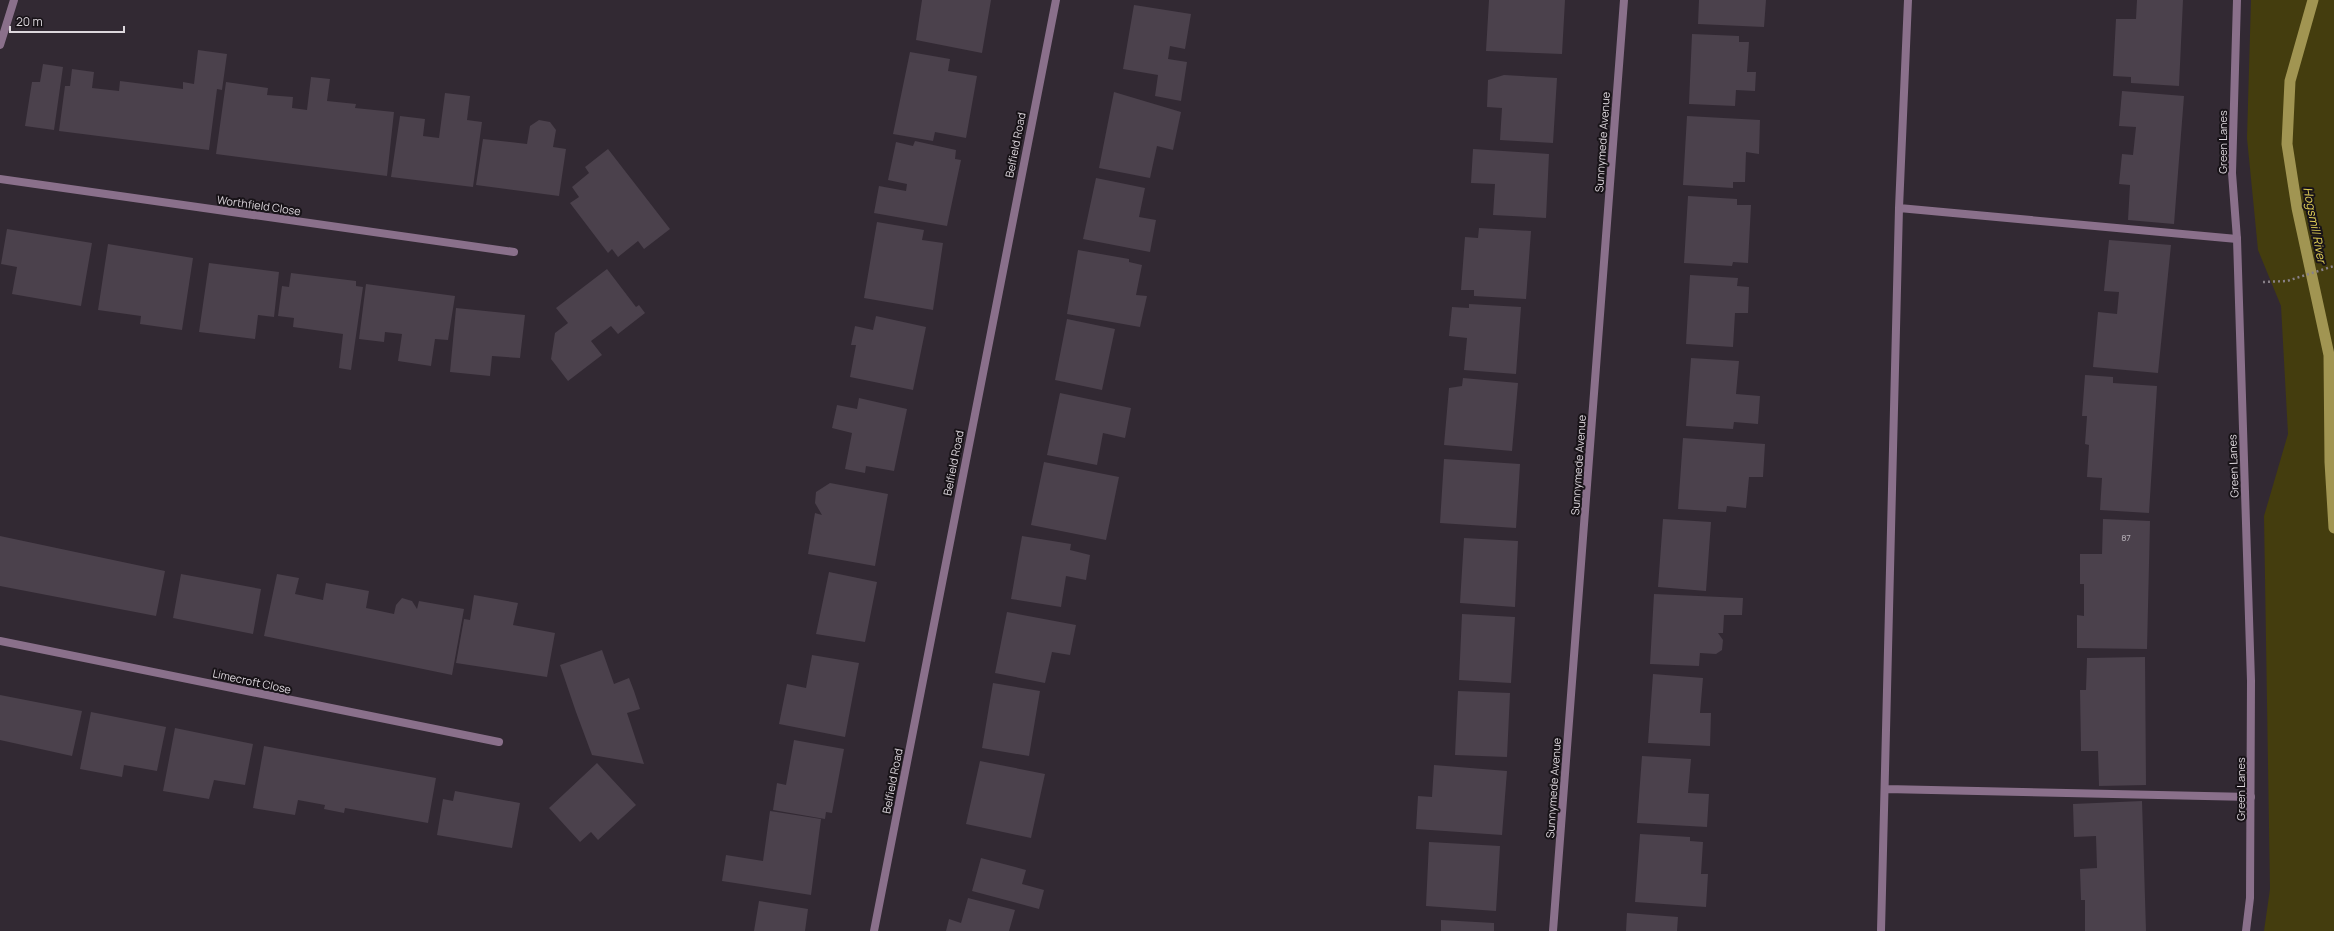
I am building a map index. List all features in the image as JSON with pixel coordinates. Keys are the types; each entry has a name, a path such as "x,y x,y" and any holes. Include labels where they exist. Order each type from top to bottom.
{"street":[{"path":"0,45 14,0"},
{"name":"Belfield Road","path":"874,931 1056,0"},
{"name":"Sunnymede Avenue","path":"1553,931 1624,0"},
{"path":"1881,931 1886,789 1899,208 1908,0"},
{"name":"Green Lanes","path":"2237,0 2232,173 2237,239 2251,681 2250,898 2246,931"},
{"name":"Worthfield Close","path":"0,179 514,252"},
{"path":"1899,208 2237,239"},
{"name":"Limecroft Close","path":"0,641 500,742"},
{"path":"1886,789 2250,797"}],"path":[{"path":"2287,281 2334,266"}],"shaded area":[{"path":"2251,0 2334,0 2334,931 2264,931 2270,889 2264,516 2288,434 2281,306 2258,250 2247,138"}],"building":[{"path":"922,0 991,0 982,53 916,40"},
{"path":"1489,0 1565,0 1562,54 1486,51"},
{"path":"1699,0 1766,0 1764,27 1698,24"},
{"path":"2137,0 2183,0 2179,86 2131,83 2131,77 2113,76 2116,19 2136,19"},
{"path":"1134,5 1191,14 1185,49 1170,46 1168,59 1187,62 1181,101 1155,96 1158,75 1123,69"},
{"path":"1692,34 1739,36 1739,42 1749,42 1747,72 1756,72 1755,91 1736,90 1735,106 1689,104"},
{"path":"198,50 227,54 222,90 217,89 209,150 59,131 65,86 70,86 72,69 94,72 92,88 119,91 120,81 183,89 183,82 194,84"},
{"path":"910,52 950,59 948,71 977,76 966,138 935,132 933,141 893,134"},
{"path":"43,64 63,67 54,130 25,126 32,82 40,82"},
{"path":"1504,75 1557,78 1553,143 1500,140 1502,108 1487,107 1488,80"},
{"path":"311,77 330,79 327,101 356,104 355,108 394,112 387,176 216,154 226,82 268,88 267,95 293,97 292,108 307,110"},
{"path":"2122,91 2184,96 2174,224 2128,220 2130,185 2119,184 2122,154 2133,155 2136,127 2119,126"},
{"path":"1114,92 1181,112 1173,150 1157,146 1150,178 1099,168"},
{"path":"445,93 470,96 467,120 482,122 473,187 391,177 400,116 425,119 423,136 439,138"},
{"path":"1687,116 1760,120 1759,154 1746,152 1745,182 1733,182 1733,188 1683,185"},
{"path":"539,120 550,122 556,130 553,147 566,149 559,196 476,185 483,139 527,144 530,126"},
{"path":"915,141 956,150 955,159 961,160 947,226 874,213 879,186 906,191 907,184 888,180 896,142 913,146"},
{"path":"608,149 670,229 644,249 638,241 618,257 612,249 608,253 570,203 579,197 572,187 589,173 585,167"},
{"path":"1473,149 1549,154 1546,218 1493,215 1495,184 1471,183"},
{"path":"1096,178 1145,188 1139,217 1156,220 1150,252 1083,239"},
{"path":"1688,196 1737,199 1737,205 1751,205 1748,263 1733,262 1732,266 1684,263"},
{"path":"877,222 924,230 922,240 943,243 933,310 864,298"},
{"path":"1479,228 1531,231 1526,299 1474,296 1474,290 1461,290 1465,237 1478,238"},
{"path":"7,229 92,243 81,306 12,294 17,267 1,264"},
{"path":"2109,240 2171,245 2158,373 2093,367 2098,312 2117,314 2119,292 2104,291"},
{"path":"108,244 193,258 182,330 140,324 141,316 98,310"},
{"path":"1078,250 1129,259 1129,262 1142,265 1136,295 1147,296 1140,327 1067,314"},
{"path":"209,263 279,272 274,317 258,315 255,339 199,332"},
{"path":"607,269 636,307 639,305 645,313 618,334 611,326 591,341 602,355 568,381 551,359 555,333 568,323 556,308"},
{"path":"291,273 356,281 356,286 363,287 351,370 339,368 343,334 293,327 294,318 278,316 282,286 289,287"},
{"path":"1690,275 1738,278 1737,286 1749,287 1748,313 1735,313 1733,347 1686,344"},
{"path":"366,284 455,296 448,340 435,339 431,366 398,361 402,334 385,332 384,342 359,339"},
{"path":"1469,304 1521,307 1516,374 1464,370 1467,338 1449,336 1452,307 1469,308"},
{"path":"456,308 525,315 520,358 492,356 490,376 450,372"},
{"path":"876,316 926,327 913,390 850,377 856,345 851,345 855,326 873,330"},
{"path":"1067,319 1115,329 1102,390 1055,380"},
{"path":"1691,358 1739,361 1736,394 1760,396 1758,424 1734,422 1733,429 1686,426"},
{"path":"2085,375 2113,377 2113,383 2157,386 2149,513 2100,510 2102,478 2087,477 2089,445 2085,444 2087,416 2082,416"},
{"path":"1463,378 1518,383 1512,451 1444,445 1449,388 1462,386"},
{"path":"1060,393 1131,408 1125,438 1103,433 1097,465 1047,455"},
{"path":"859,398 907,409 894,471 866,466 865,473 845,469 852,433 832,428 837,405 857,409"},
{"path":"1683,438 1765,444 1763,477 1749,477 1746,508 1727,506 1726,512 1678,509"},
{"path":"1444,459 1520,464 1516,528 1440,523"},
{"path":"1044,462 1119,477 1106,540 1031,525"},
{"path":"830,483 888,494 875,566 808,554 815,513 822,515 815,503 816,492"},
{"path":"1663,519 1711,522 1706,591 1658,587"},
{"path":"2103,519 2150,521 2147,649 2077,648 2077,615 2084,616 2084,584 2080,584 2080,554 2102,554"},
{"path":"0,536 165,571 156,616 0,586"},
{"path":"1022,536 1071,544 1070,550 1090,555 1086,580 1066,576 1061,607 1011,599"},
{"path":"1464,538 1518,541 1515,607 1460,603"},
{"path":"829,572 877,582 865,642 816,634"},
{"path":"181,574 261,589 253,634 173,618"},
{"path":"277,574 299,578 295,594 323,600 326,583 369,591 366,608 394,614 396,605 402,598 412,601 417,609 419,601 464,609 452,675 264,636"},
{"path":"1654,594 1743,598 1742,615 1724,615 1723,633 1718,633 1723,640 1722,650 1716,654 1700,653 1699,666 1650,664"},
{"path":"474,595 518,603 513,625 555,633 547,677 456,663 464,619 470,620"},
{"path":"1007,612 1076,625 1070,655 1052,652 1045,683 995,673"},
{"path":"1462,614 1515,617 1511,683 1459,680"},
{"path":"602,650 614,684 629,678 634,691 640,709 627,713 644,764 592,755 576,712 560,665"},
{"path":"812,655 859,663 845,737 779,724 787,684 806,688"},
{"path":"2145,657 2146,785 2099,786 2098,751 2081,751 2080,690 2086,690 2087,658"},
{"path":"1653,674 1703,678 1700,713 1711,713 1710,746 1648,743"},
{"path":"993,683 1040,691 1029,756 982,748"},
{"path":"1458,691 1510,693 1507,757 1455,755"},
{"path":"0,695 82,711 72,756 0,740"},
{"path":"91,712 166,727 157,771 124,765 122,777 80,769"},
{"path":"175,728 253,744 245,785 214,780 209,799 163,791"},
{"path":"794,740 844,749 832,813 826,812 825,819 773,810 777,783 786,785"},
{"path":"264,746 436,778 428,823 345,808 344,813 324,809 325,805 298,800 295,815 253,808"},
{"path":"1642,756 1691,759 1688,793 1709,794 1707,827 1637,823"},
{"path":"980,761 1045,774 1031,838 966,824"},
{"path":"597,763 636,805 598,840 591,832 580,842 549,808"},
{"path":"1434,765 1507,771 1502,835 1416,829 1418,796 1432,797"},
{"path":"455,791 520,803 512,848 437,835 443,799 453,801"},
{"path":"2142,801 2146,931 2085,931 2085,900 2081,900 2080,869 2097,868 2096,836 2074,837 2073,804"},
{"path":"770,811 821,819 811,895 722,881 726,855 763,861"},
{"path":"1640,834 1690,837 1690,841 1703,842 1701,874 1708,874 1706,907 1635,902"},
{"path":"1429,842 1500,846 1496,911 1426,906"},
{"path":"981,858 1026,870 1022,884 1044,890 1039,909 972,891"},
{"path":"968,898 1015,910 1009,931 946,931 949,919 961,923"},
{"path":"759,901 808,909 805,931 754,931"},
{"path":"1627,913 1678,917 1677,931 1626,931"},
{"path":"1441,920 1494,923 1494,931 1441,931"}],"waterway":[{"name":"Hogsmill River","path":"2313,0 2290,81 2287,144 2297,208 2329,355 2330,462 2334,528"}]}
